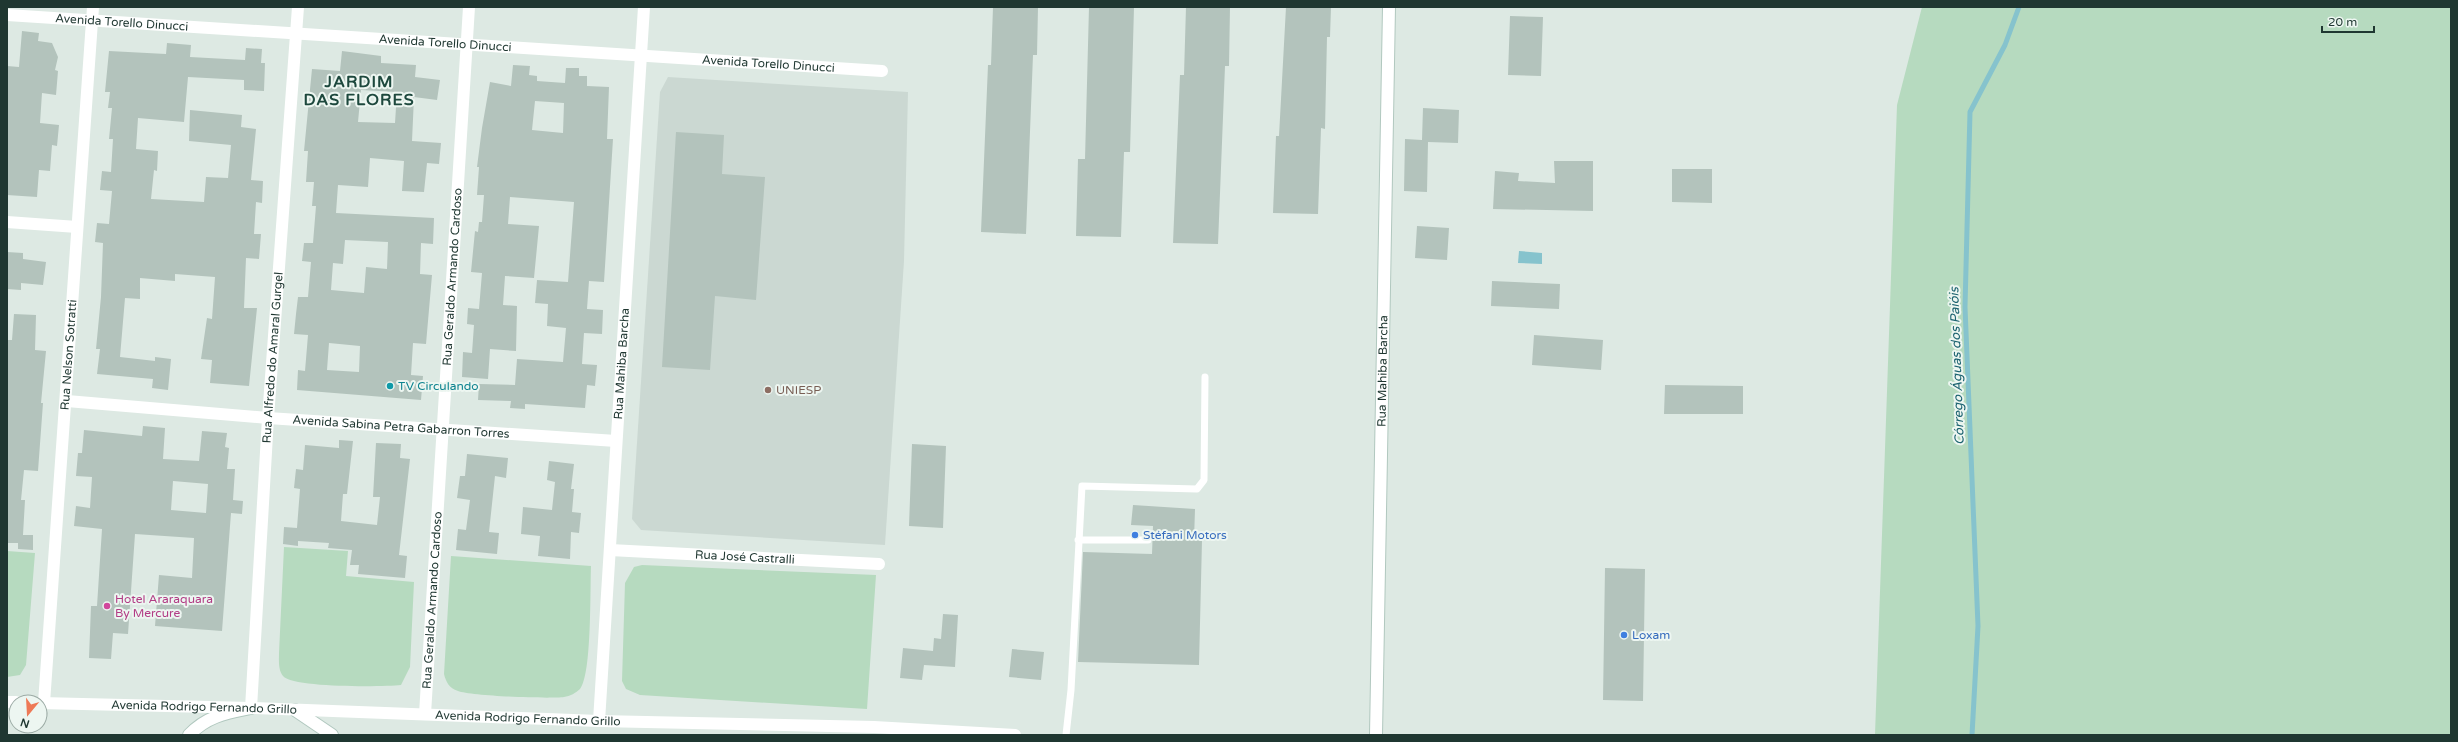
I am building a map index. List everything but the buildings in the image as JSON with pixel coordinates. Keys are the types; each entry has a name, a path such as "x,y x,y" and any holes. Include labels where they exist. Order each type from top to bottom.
{"street":[{"name":"Rua Nelson Sotratti","path":"43,694 67,401 77,227 93,7"},
{"name":"Rua Alfredo do Amaral Gurgel","path":"251,708 268,418 298,7"},
{"name":"Rua Geraldo Armando Cardoso","path":"425,714 465,46 469,7"},
{"name":"Rua Mahiba Barcha","path":"599,721 644,7"},
{"name":"Rua Mahiba Barcha","path":"1376,735 1389,7"},
{"name":"Avenida Torello Dinucci","path":"7,15 92,22 465,46 882,71"},
{"path":"7,222 77,227"},
{"name":"Avenida Sabina Petra Gabarron Torres","path":"67,401 268,418 616,441"},
{"name":"Rua José Castralli","path":"610,550 879,564"},
{"name":"Avenida Rodrigo Fernando Grillo","path":"48,703 251,708 599,721 874,727 1015,735"},
{"path":"189,735 199,724 216,715 251,708"},
{"path":"295,710 332,735"}],"lane":[{"path":"1066,735 1071,690 1082,486 1197,488 1202,485 1204,480 1205,378"},
{"path":"1078,540 1148,540"}],"shaded area":[{"name":"UNIESP","path":"668,77 908,92 904,261 885,545 641,530 632,519 660,92"}],"green space":[{"path":"1922,7 2451,7 2451,735 1875,735 1897,105"},
{"path":"284,547 348,551 346,576 414,582 410,667 401,685 320,685 290,680 281,674 279,659"},
{"path":"7,551 35,553 26,665 20,675 7,677"},
{"path":"451,556 591,566 587,667 584,681 577,692 568,696 556,698 493,696 466,693 455,690 450,686 444,674"},
{"path":"642,565 876,575 867,709 640,695 626,689 622,681 625,583 634,567"}],"water":[{"path":"1519,251 1542,253 1542,264 1518,263"}],"waterway":[{"name":"Córrego Águas dos Paióis","path":"1972,735 1978,626 1965,307 1970,112 2005,45 2019,7"}],"place":[{"name":"TV Circulando","path":"390,386"},
{"name":"UNIESP","path":"768,390"},
{"name":"Stéfani Motors","path":"1135,535"},
{"name":"Hotel Araraquara By Mercure","path":"107,606"},
{"name":"Loxam","path":"1624,635"}],"district":[{"name":"JARDIM DAS FLORES","path":"359,91"}]}
